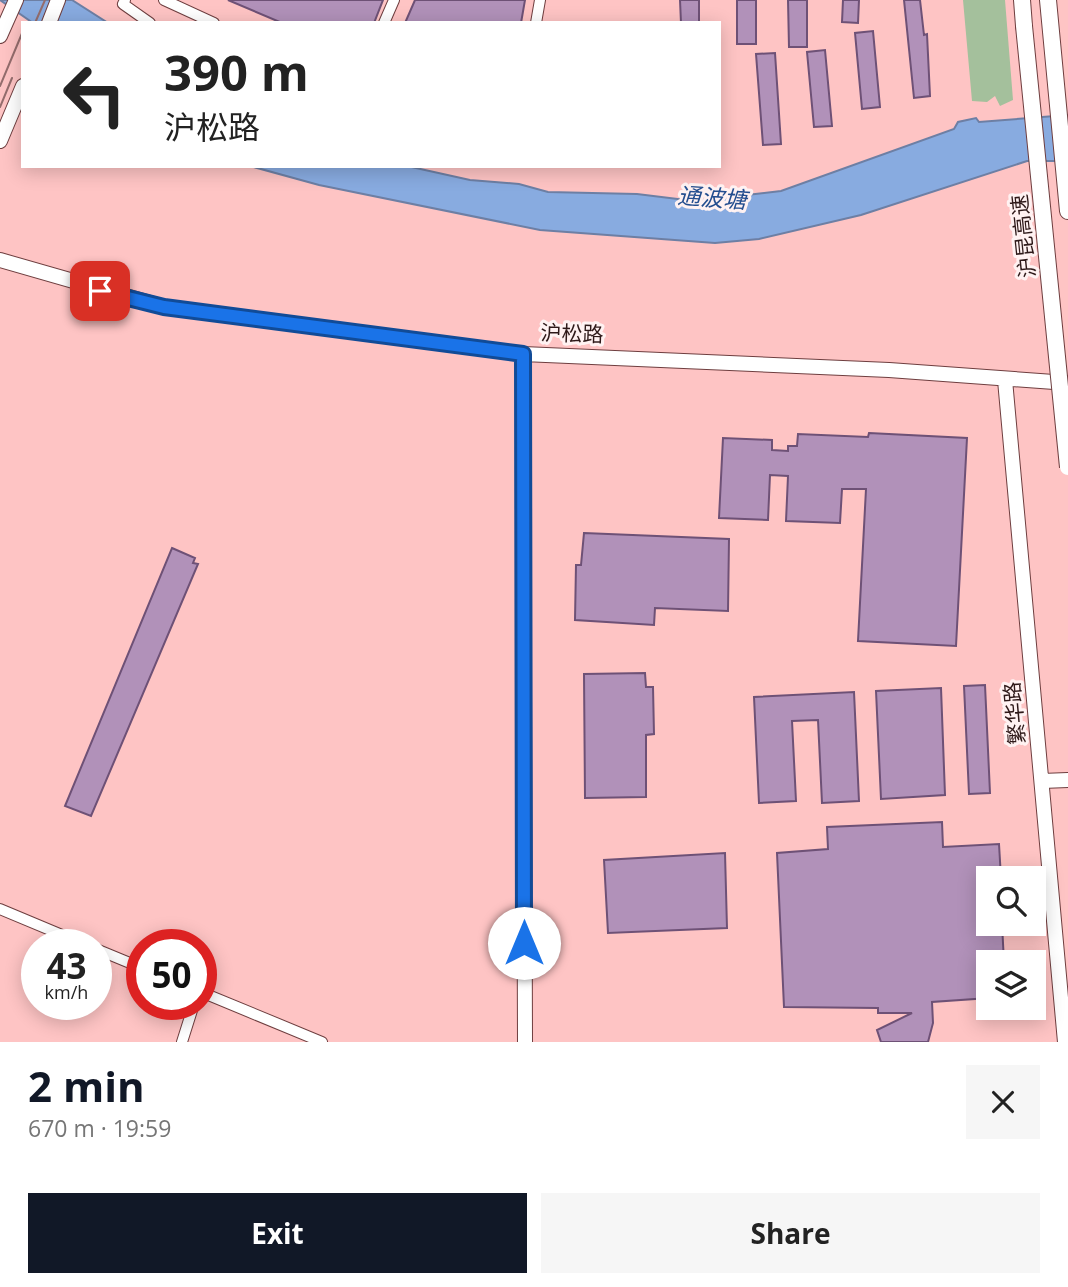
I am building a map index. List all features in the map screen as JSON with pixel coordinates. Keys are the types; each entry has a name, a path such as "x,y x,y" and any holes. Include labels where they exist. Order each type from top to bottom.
{"highway":[{"name":"沪昆高速","path":"1022,0 1068,467"},
{"path":"1048,0 1068,211"}],"main road":[{"path":"1,33 16,0"},
{"path":"50,21 58,0"},
{"path":"0,141 21,91"},
{"name":"沪松路","path":"0,260 164,307 523,354 889,370 1068,383"},
{"path":"523,354 525,1042"},
{"name":"繁华路","path":"1005,380 1065,1042"},
{"path":"1042,780 1068,780"}],"street":[{"path":"125,0 123,4 146,21"},
{"path":"164,0 210,21"},
{"path":"385,21 394,0"},
{"path":"536,21 540,0"},
{"path":"0,909 48,929"},
{"path":"217,999 322,1042"},
{"path":"182,1042 189,1020"}],"green space":[{"path":"963,0 1005,0 1013,100 1000,106 995,96 987,102 972,101"}],"water":[{"path":"0,0 72,0 105,21 30,21"},
{"path":"1068,115 1068,161 1027,161 861,215 759,239 715,243 540,230 319,185 257,168 416,168 470,180 519,184 548,192 637,194 694,201 781,191 954,129 958,122 976,118 979,122"}],"building":[{"path":"228,0 383,0 375,21 277,21"},
{"path":"415,0 525,0 521,21 406,21"},
{"path":"680,0 699,0 699,21 681,21"},
{"path":"737,0 756,0 756,44 737,44"},
{"path":"788,0 807,0 807,47 789,47"},
{"path":"843,0 859,0 858,23 842,22"},
{"path":"904,0 920,0 924,35 927,34 930,96 914,98"},
{"path":"873,31 880,107 862,109 855,33"},
{"path":"825,50 832,126 814,127 807,52"},
{"path":"775,53 781,144 763,145 756,54"},
{"path":"869,433 967,438 956,646 858,641 866,489 842,489 840,523 786,521 788,476 770,475 768,520 719,518 723,438 772,440 772,450 788,451 788,446 797,446 798,434 868,437"},
{"path":"584,533 729,539 728,611 655,608 654,625 575,620 576,565 581,565"},
{"path":"172,548 195,558 193,563 198,564 91,816 65,806"},
{"path":"645,673 646,687 653,687 654,734 646,735 646,797 585,798 584,674"},
{"path":"985,685 990,793 969,794 964,686"},
{"path":"941,688 945,795 881,799 876,691"},
{"path":"854,692 859,801 822,803 818,720 792,721 796,801 759,803 754,697"},
{"path":"942,822 943,847 999,844 1000,866 976,866 976,936 1003,936 1003,950 976,950 976,999 932,1002 933,1023 928,1042 881,1042 877,1030 912,1013 878,1013 878,1008 784,1007 777,853 828,849 827,827"},
{"path":"725,853 727,928 608,933 604,860"}],"tram line":[{"path":"36,21 45,0"},
{"path":"0,86 21,36"},
{"path":"0,107 12,78"}],"route":[{"path":"100,291 164,307 523,354 524,943"}],"water label":[{"name":"通波塘","path":"712,198"}]}
